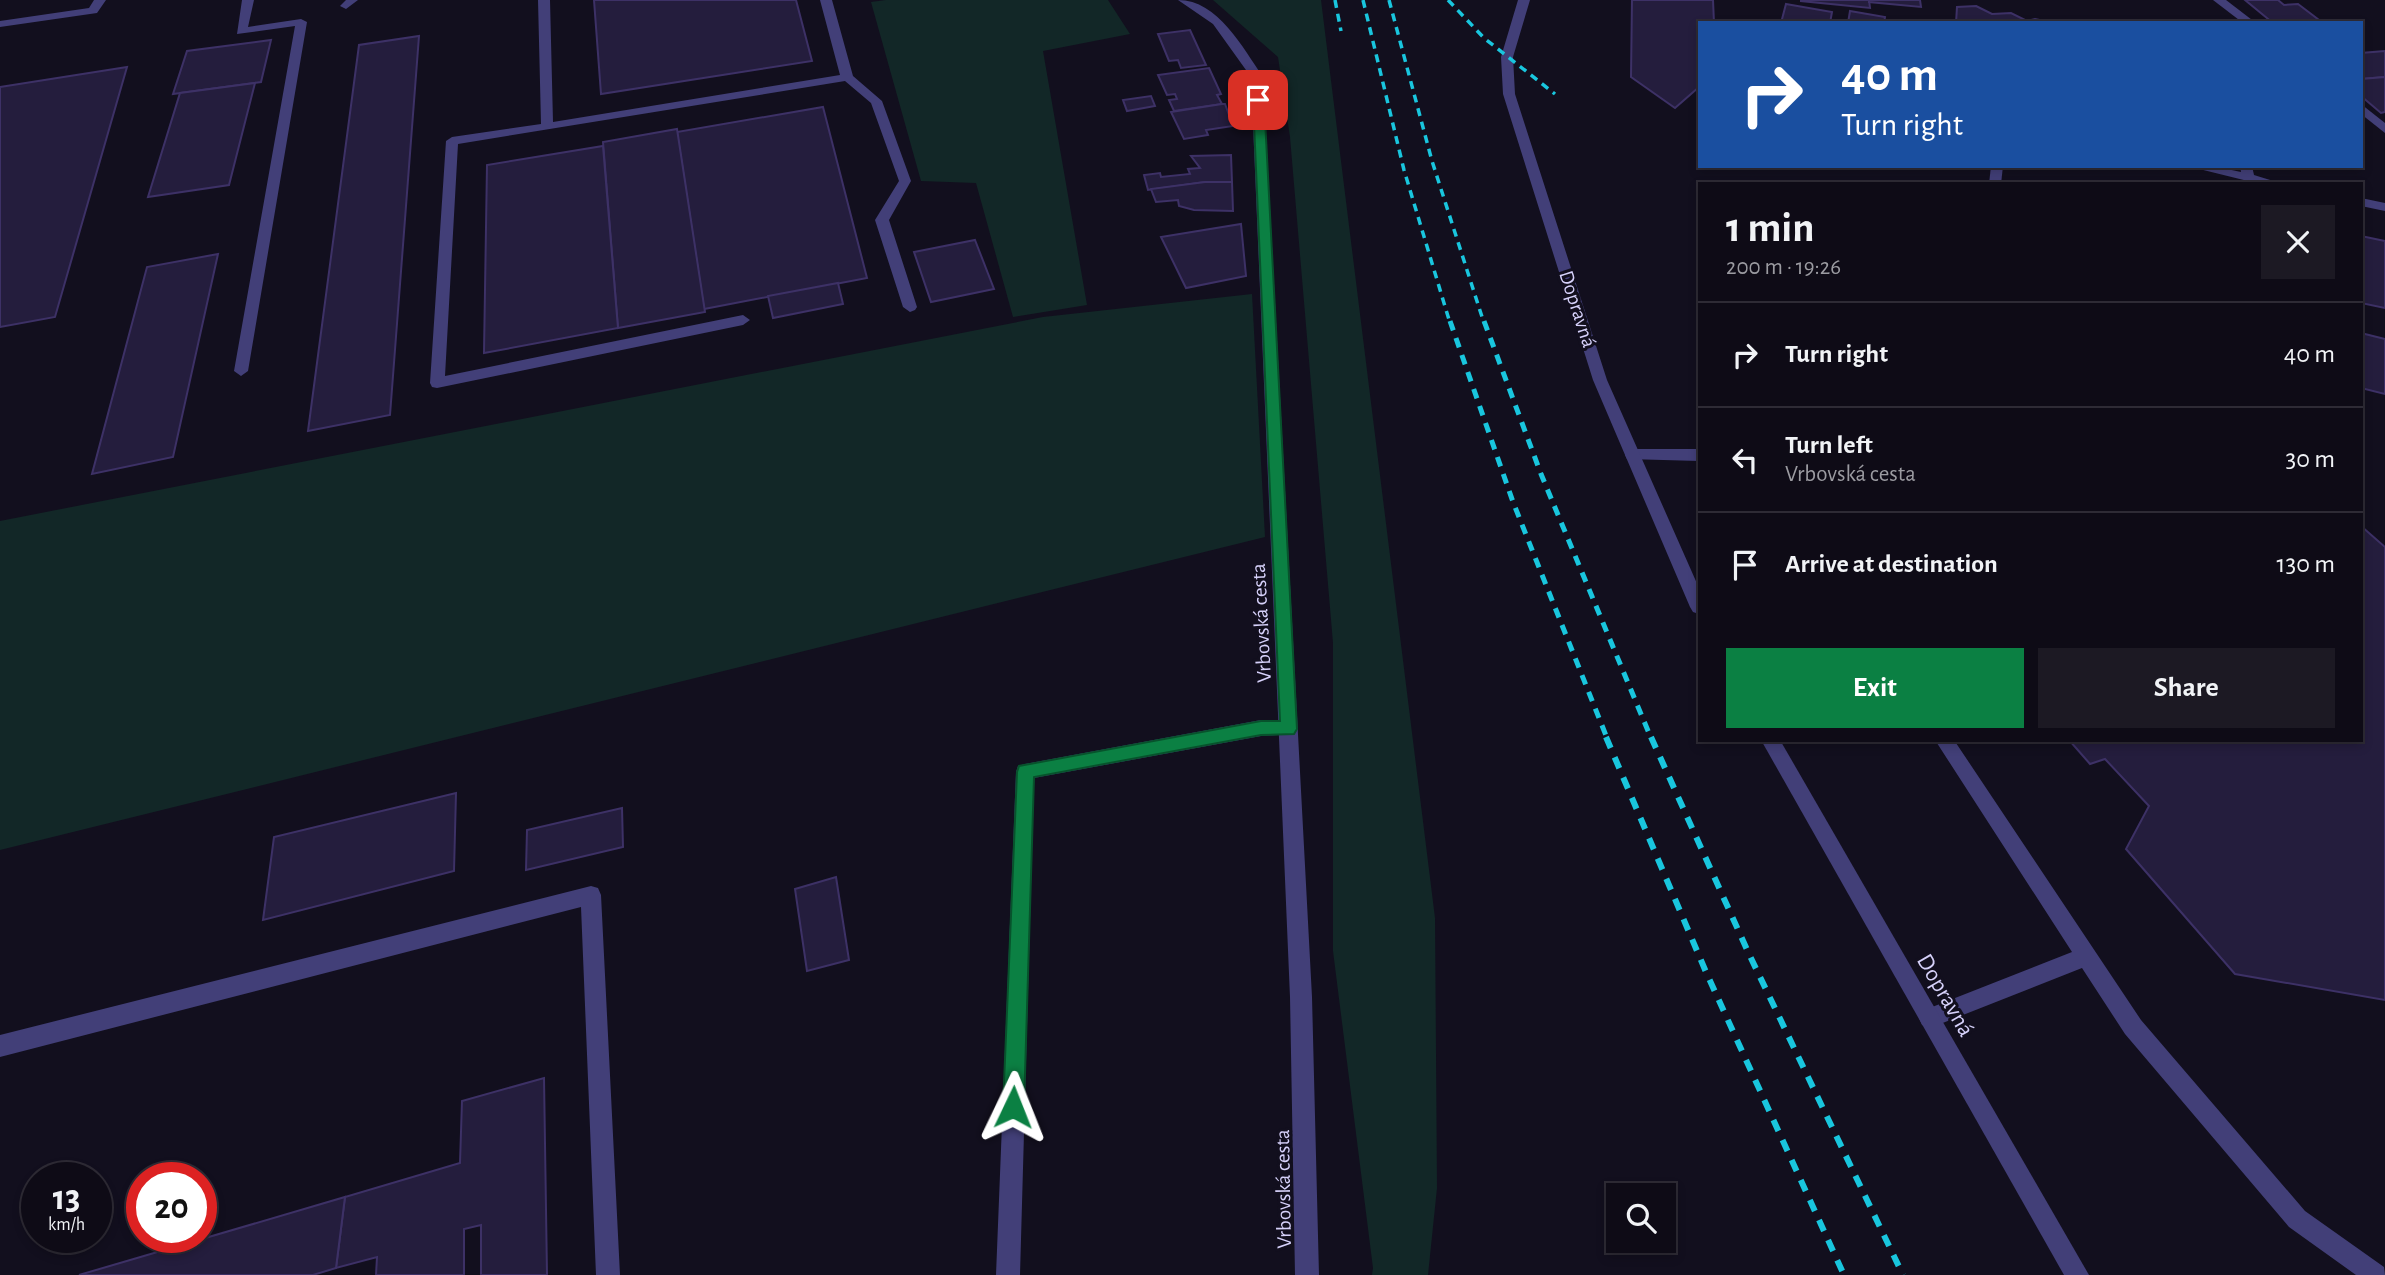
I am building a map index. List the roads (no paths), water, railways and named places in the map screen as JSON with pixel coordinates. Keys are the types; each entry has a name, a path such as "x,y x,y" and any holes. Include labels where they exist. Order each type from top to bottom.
{"street":[{"path":"0,24 93,10 100,0"},
{"path":"241,371 301,22 241,32 248,0"},
{"path":"544,0 547,127"},
{"path":"825,0 847,77 876,101 905,181 882,220 910,307"},
{"name":"Vrbovská cesta","path":"1184,0 1217,22 1257,77 1301,997 1307,1275"},
{"name":"Dopravná","path":"1524,0 1507,57 1509,94 1601,380 1698,605"},
{"path":"2222,3 2227,21"},
{"path":"2222,3 2248,21"},
{"path":"743,320 437,383 452,141 847,77"},
{"path":"2363,110 2385,128"},
{"path":"2211,168 2247,172 2272,182"},
{"path":"2363,202 2385,207"},
{"path":"1633,456 1698,455"},
{"path":"1008,1275 1025,772 1261,728 1289,729"},
{"name":"Dopravná","path":"1771,742 2077,1275"},
{"path":"1945,742 2133,1027 2297,1220 2376,1275"},
{"path":"0,1046 591,895 608,1275"},
{"path":"1930,1018 2086,956"}],"railway":[{"path":"1335,0 1341,31"},
{"path":"1363,0 1404,170 1450,323"},
{"path":"1389,0 1432,161 1484,323"},
{"path":"1448,0 1484,38 1555,94"},
{"path":"1450,321 1513,502 1607,738"},
{"path":"1484,321 1541,474 1651,738"},
{"path":"1606,737 1706,972 1844,1275"},
{"path":"1651,737 1749,954 1903,1275"}]}
